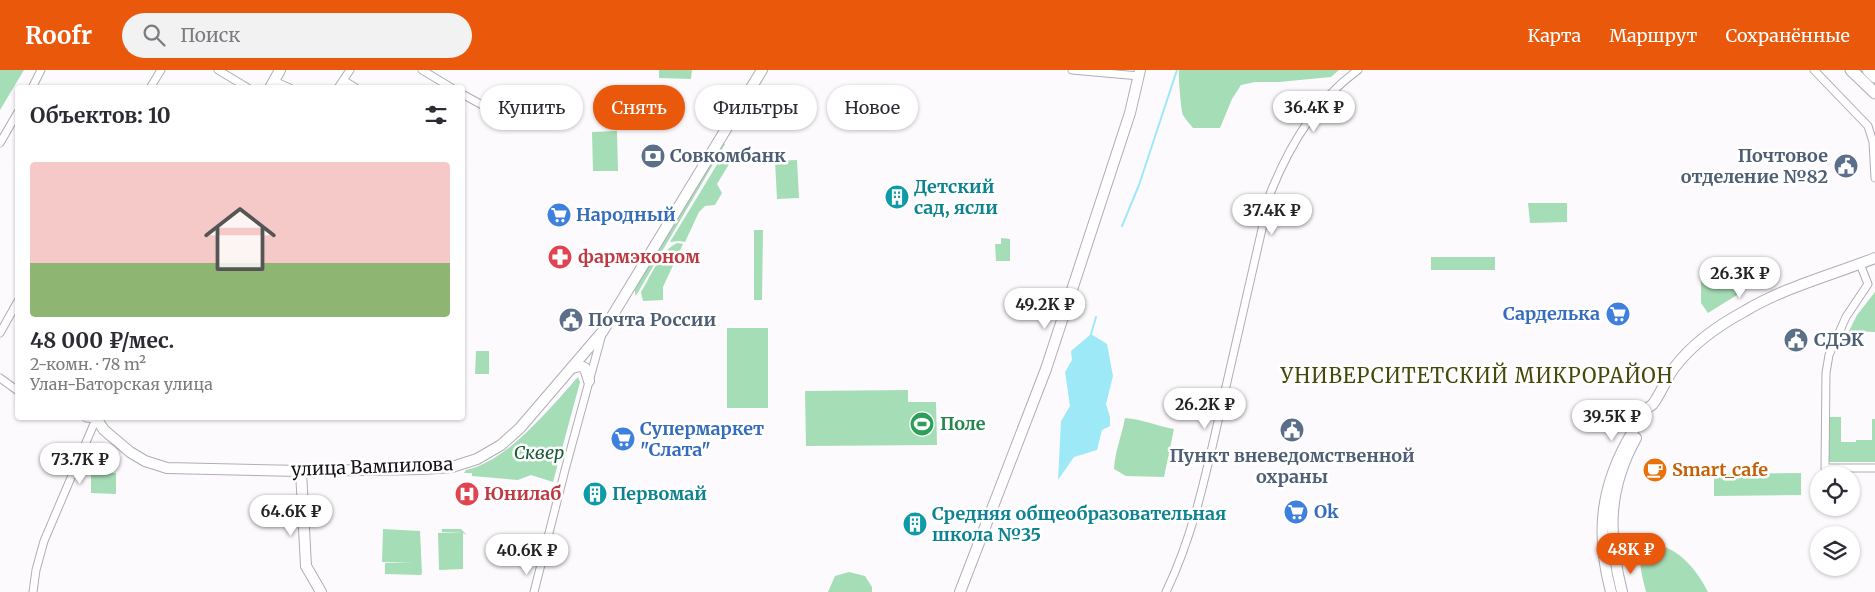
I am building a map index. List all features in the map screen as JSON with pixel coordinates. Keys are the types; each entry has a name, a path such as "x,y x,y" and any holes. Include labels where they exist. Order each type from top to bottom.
{"main road":[{"path":"1852,70 1875,93"},
{"path":"1868,70 1875,77"}],"street":[{"path":"34,85 42,70"},
{"path":"152,85 160,70"},
{"path":"218,70 243,85"},
{"path":"272,84 280,70"},
{"path":"340,85 350,70"},
{"path":"422,70 447,85"},
{"name":"улица Вампилова","path":"95,420 130,452 145,461 167,468 301,471 431,469 452,467 477,459 500,445 520,428 603,332 762,70"},
{"path":"960,592 1046,368 1130,113 1140,73 1072,70"},
{"path":"1166,592 1180,564 1192,529 1205,480 1270,194 1282,163 1306,125 1322,103 1358,70"},
{"path":"1814,70 1868,126 1873,142 1875,178"},
{"path":"343,80 351,85"},
{"path":"465,96 480,104"},
{"path":"0,143 15,117"},
{"path":"1611,592 1604,551 1604,500 1614,467 1624,446 1645,410 1652,404 1681,360 1711,332 1766,300 1875,258"},
{"path":"1860,264 1868,284 1846,317 1829,355 1826,373 1825,468 1875,468"},
{"path":"0,333 15,306"},
{"path":"534,592 603,332"},
{"path":"572,368 580,366 585,368 589,381"},
{"path":"0,378 15,389"},
{"path":"1622,592 1615,564 1612,533 1615,490 1631,448 1652,410 1652,404"},
{"path":"33,592 37,564 44,541 92,420"},
{"path":"301,471 306,566 321,592"},
{"path":"539,592 542,566"}],"green space":[{"path":"0,70 24,70 0,110"},
{"path":"659,70 692,70 691,79 659,78"},
{"path":"1179,70 1339,70 1331,77 1279,82 1255,82 1241,85 1232,99 1220,128 1193,128 1182,112"},
{"path":"617,131 618,171 593,171 592,132"},
{"path":"722,142 725,144 635,295 635,288"},
{"path":"724,153 734,156 717,184 722,193 715,205 705,206 699,212 685,242 670,242"},
{"path":"797,160 799,198 777,199 775,161"},
{"path":"1528,203 1567,203 1567,222 1530,223"},
{"path":"754,230 763,230 762,300 754,300"},
{"path":"1001,238 1010,239 1010,261 996,261 995,244 1001,244"},
{"path":"677,243 683,244 663,287 663,300 643,301 641,292 656,265 666,252"},
{"path":"1431,257 1495,257 1495,270 1431,270"},
{"path":"1755,269 1761,280 1708,313 1701,303 1701,274 1736,273"},
{"path":"1875,292 1875,332 1849,331 1857,315"},
{"path":"727,328 768,328 768,408 727,408"},
{"path":"476,351 489,351 489,374 475,374"},
{"name":"Сквер","path":"578,377 580,382 553,482 531,475 518,480 472,476 472,473 464,473 466,470 481,465 497,456 512,445 542,418"},
{"path":"908,390 908,402 936,402 937,445 806,446 805,391"},
{"path":"1829,417 1841,417 1841,442 1872,440 1872,419 1875,419 1875,462 1829,462"},
{"path":"1125,418 1174,429 1164,477 1126,476 1114,469"},
{"path":"91,472 116,473 116,494 91,493"},
{"path":"1801,473 1801,495 1714,496 1714,474"},
{"path":"383,529 420,531 421,575 385,574 385,563 413,563 382,562"},
{"path":"442,529 461,529 467,535 463,533 463,569 439,570 438,533 462,532 442,532"},
{"path":"1655,544 1672,551 1687,562 1699,576 1708,592 1646,592 1640,564 1641,557 1643,551 1648,546"},
{"path":"849,572 865,576 872,587 872,592 828,592 835,576"}],"water":[{"path":"1091,334 1107,344 1113,376 1106,404 1110,417 1110,426 1102,430 1097,450 1074,457 1058,480 1061,421 1070,406 1065,372 1072,360 1071,351"}],"waterway":[{"path":"1122,226 1139,185 1177,70"},
{"path":"1091,334 1096,317"}],"place":[{"name":"Совкомбанк","path":"653,156"},
{"name":"Почтовое отделение №82","path":"1846,166"},
{"name":"Детский сад, ясли","path":"897,197"},
{"name":"Народный","path":"559,215"},
{"name":"фармэконом","path":"560,257"},
{"name":"Сарделька","path":"1618,314"},
{"name":"Почта России","path":"571,320"},
{"name":"СДЭК","path":"1796,340"},
{"name":"Поле","path":"922,424"},
{"name":"Пункт вневедомственной охраны","path":"1292,430"},
{"name":"Супермаркет \"Слата\"","path":"623,439"},
{"name":"Smart_cafe","path":"1655,470"},
{"name":"Юнилаб","path":"467,494"},
{"name":"Первомай","path":"595,494"},
{"name":"Ok","path":"1296,512"},
{"name":"Средняя общеобразовательная школа №35","path":"915,524"}],"district":[{"name":"УНИВЕРСИТЕТСКИЙ МИКРОРАЙОН","path":"1477,376"}]}
